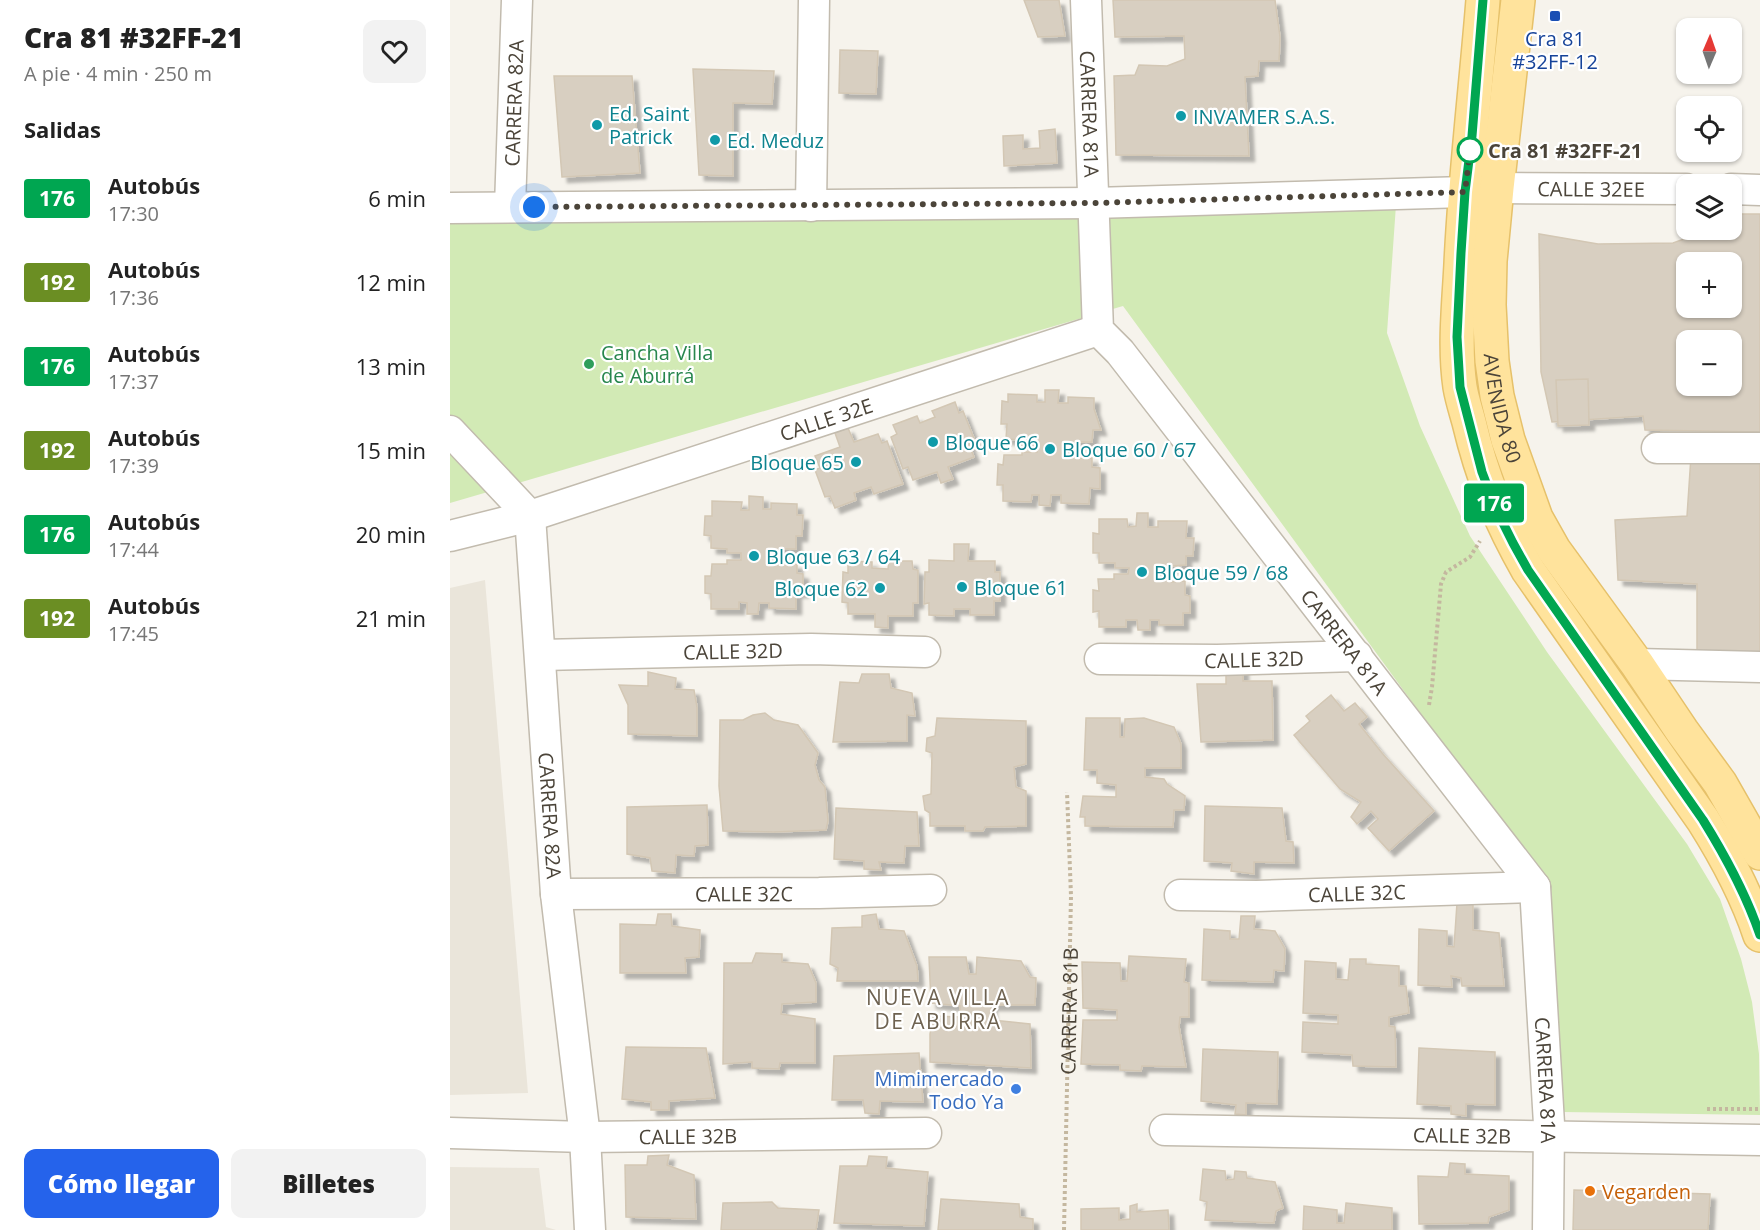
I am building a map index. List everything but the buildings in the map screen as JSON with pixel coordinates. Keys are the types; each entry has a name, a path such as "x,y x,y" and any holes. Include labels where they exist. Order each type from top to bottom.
{"main road":[{"name":"AVENIDA 80","path":"1483,0 1472,136 1490,261 1489,305 1492,361 1497,396 1508,440 1536,518 1554,550 1720,783 1760,853"},
{"name":"AVENIDA 80","path":"1518,0 1481,190 1457,337 1460,387 1482,472 1496,509 1513,543 1528,570 1703,820 1727,858 1749,903 1760,935"}],"street":[{"name":"CARRERA 82A","path":"510,207 517,0"},
{"path":"811,206 814,0"},
{"name":"CARRERA 81A","path":"1086,0 1098,330 1120,352 1535,887 1550,1136 1548,1230"},
{"name":"CALLE 32EE","path":"450,208 1094,203 1481,190 1676,189"},
{"path":"1742,189 1760,190"},
{"name":"CALLE 32E","path":"450,536 530,516 1098,330"},
{"path":"450,431 530,516"},
{"path":"1657,448 1760,448"},
{"name":"CARRERA 82A","path":"530,516 556,894 585,1137 590,1230"},
{"name":"CALLE 32D","path":"541,656 811,649 925,652"},
{"name":"CALLE 32D","path":"1100,659 1216,660 1357,656"},
{"path":"1637,664 1760,667"},
{"name":"CALLE 32C","path":"1180,895 1257,896 1535,887"},
{"name":"CALLE 32C","path":"556,894 932,890"},
{"name":"CALLE 32B","path":"1165,1130 1760,1140"},
{"name":"CALLE 32B","path":"450,1133 585,1137 926,1133"}],"path":[{"path":"1423,742 1432,687 1441,584 1446,572 1470,557 1481,539"},
{"name":"CARRERA 81B","path":"1064,1230 1071,896 1067,792"},
{"path":"1704,1109 1760,1109"}],"shaded area":[{"path":"485,580 528,1093 450,1095 450,588"},
{"path":"450,1167 539,1168 546,1227 556,1230 450,1230"}],"green space":[{"path":"1396,205 1387,333 1420,426 1470,536 1547,652 1687,844 1720,899 1741,959 1752,1002 1759,1054 1760,1115 1563,1112 1539,876 1123,306 450,503 450,220"}],"bus line":[{"name":"176","path":"1483,0 1465,192 1457,337 1460,387 1482,472 1496,509 1528,570 1703,820 1727,858 1749,903 1760,935"}],"place":[{"name":"Cra 81 #32FF-12","path":"1555,16"},
{"name":"INVAMER S.A.S.","path":"1181,116"},
{"name":"Ed. Saint Patrick","path":"597,125"},
{"name":"Ed. Meduz","path":"715,140"},
{"name":"Cra 81 #32FF-21","path":"1470,150"},
{"name":"Cancha Villa de Aburrá","path":"589,364"},
{"name":"Bloque 66","path":"933,442"},
{"name":"Bloque 60 / 67","path":"1050,449"},
{"name":"Bloque 65","path":"856,462"},
{"name":"Bloque 63 / 64","path":"754,556"},
{"name":"Bloque 59 / 68","path":"1142,572"},
{"name":"Bloque 61","path":"962,587"},
{"name":"Bloque 62","path":"880,588"},
{"name":"Mimimercado Todo Ya","path":"1016,1089"},
{"name":"Vegarden","path":"1590,1191"}],"district":[{"name":"NUEVA VILLA DE ABURRÁ","path":"938,1009"}],"route":[{"path":"534,207 1094,203 1465,192 1470,150"}]}
